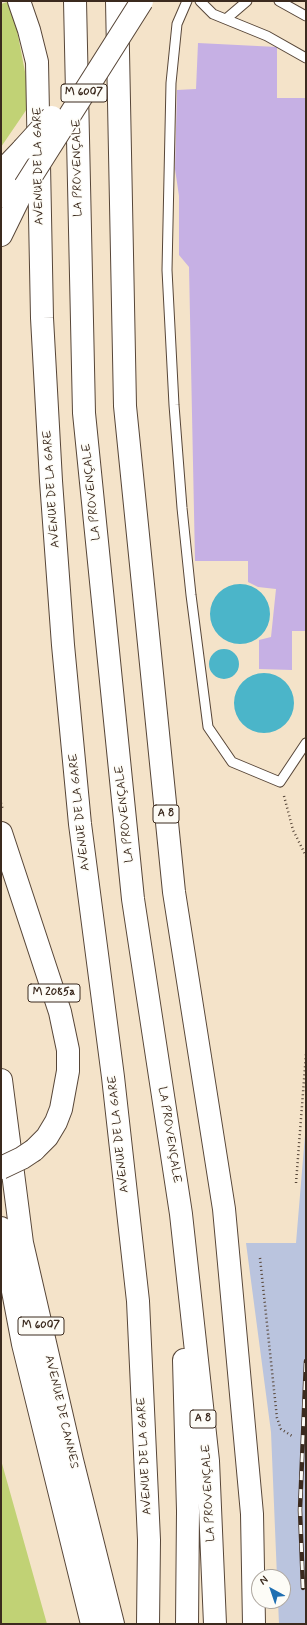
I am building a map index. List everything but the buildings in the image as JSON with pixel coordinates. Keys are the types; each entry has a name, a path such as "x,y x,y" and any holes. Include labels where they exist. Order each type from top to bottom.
{"main road":[{"name":"AVENUE DE LA GARE","path":"19,1 30,30 37,62 42,318 51,481 64,653 80,824 113,1077 138,1301 149,1540 148,1624"},
{"name":"LA PROVENÇALE","path":"75,1 84,414 133,899 181,1214 208,1461 215,1624"},
{"name":"A 8","path":"117,1 125,406 174,892 224,1209 252,1514 254,1624"},
{"name":"M 6007","path":"1,206 52,118 125,1"},
{"name":"M 6007","path":"1,235 24,166 142,1"},
{"path":"1,172 24,166"},
{"name":"M 2085a","path":"1,834 60,1012 68,1050 68,1071 61,1109 56,1122 47,1137 34,1150 22,1158 1,1168"},
{"name":"AVENUE DE CANNES","path":"1,1080 22,1243 70,1453 113,1624"},
{"path":"181,1214 188,1511 187,1624"},
{"name":"AVENUE DE CANNES","path":"1,1228 24,1344 92,1624"}],"lane":[{"path":"187,1 177,24 171,83 167,270 174,405 191,595 208,727 232,762 280,782 306,743"},
{"path":"200,1 213,14 267,36 306,58"},
{"path":"226,20 247,1"},
{"path":"279,1 306,16"}],"path":[{"path":"280,782 293,830 306,856"},
{"path":"296,1183 306,1054"},
{"path":"260,1258 277,1418 281,1428 292,1436"}],"shaded area":[{"path":"306,1123 306,1624 279,1624 278,1609 291,1609 291,1569 277,1569 271,1432 246,1243 296,1243"}],"green space":[{"path":"7,2 15,20 31,103 1,147 1,4"},
{"path":"1,1460 47,1624 1,1624"}],"water":[{"path":"234,584 246,584 257,589 265,597 270,608 268,626 257,639 246,644 234,644 223,639 215,631 210,620 210,608 215,597 223,589"},
{"path":"224,649 230,650 238,658 238,670 230,678 224,679 218,678 210,670 209,664 210,658 218,650"},
{"path":"258,673 270,673 281,678 289,686 294,697 292,715 281,728 270,733 258,733 247,728 239,720 234,709 234,697 239,686 247,678"}],"railway":[{"path":"303,1588 300,1510 306,1361"}]}
